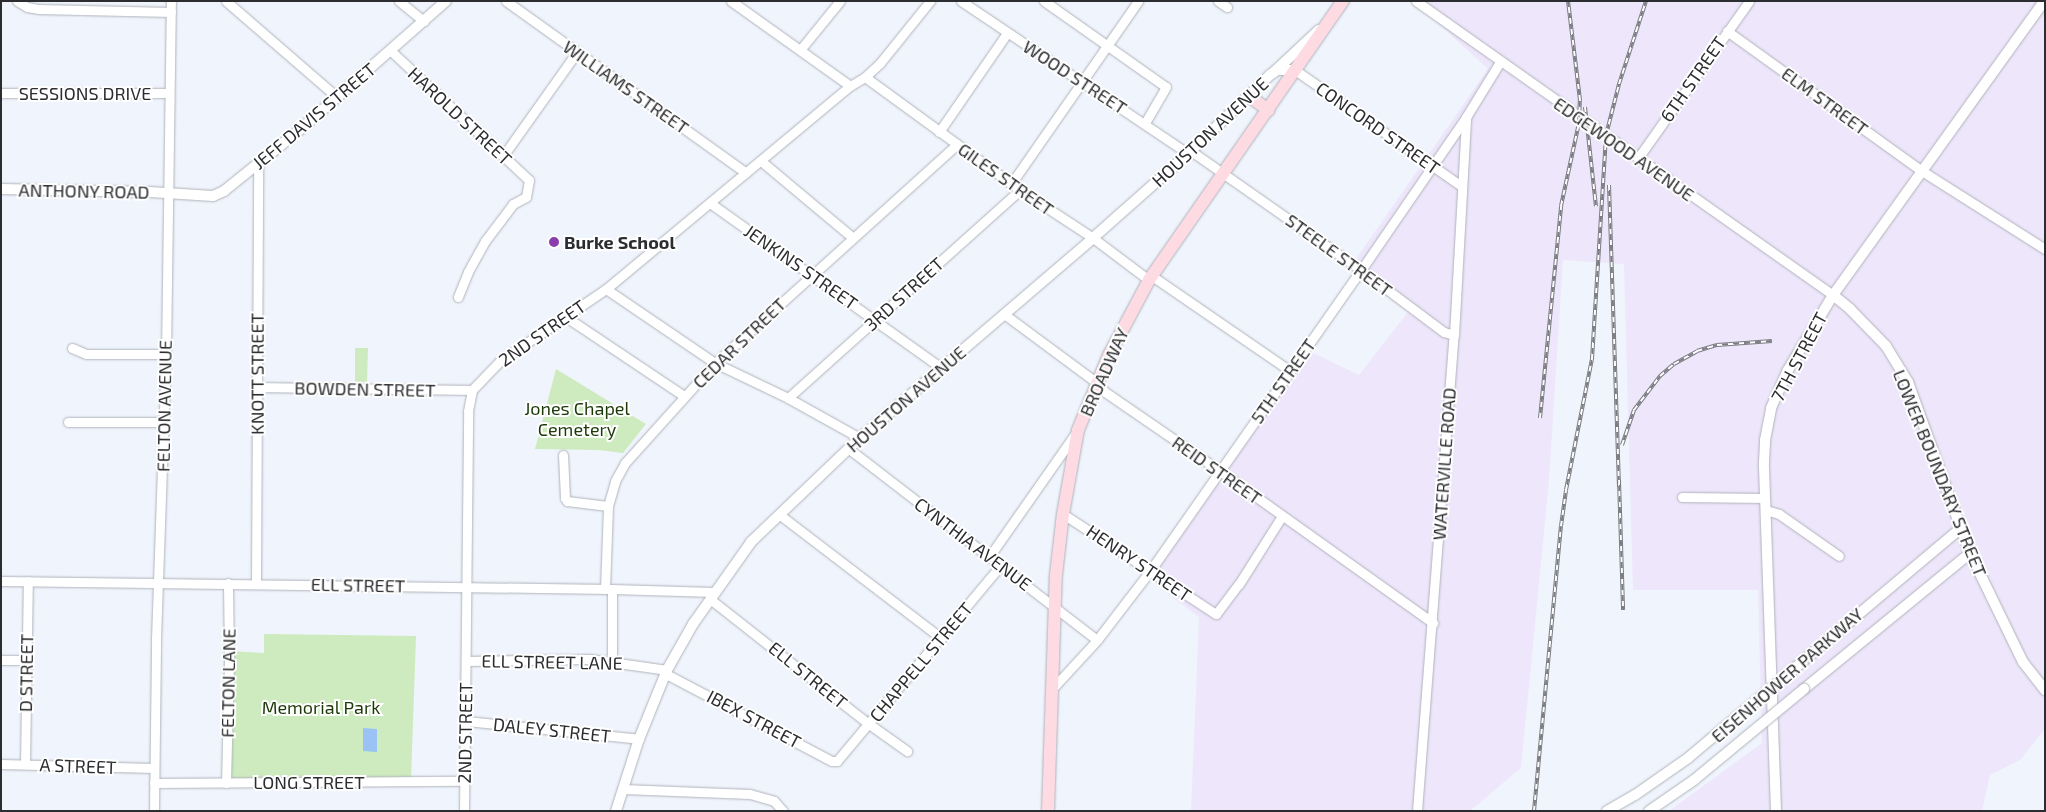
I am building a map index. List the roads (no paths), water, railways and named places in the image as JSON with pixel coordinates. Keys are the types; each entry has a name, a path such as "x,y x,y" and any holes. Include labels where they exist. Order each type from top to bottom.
{"main road":[{"name":"BROADWAY","path":"1048,811 1055,607 1062,514 1078,430 1096,382 1120,332 1150,278 1343,1"},
{"path":"1249,96 1268,110"}],"street":[{"path":"17,1 27,7 38,9 171,12"},
{"name":"FELTON AVENUE","path":"154,811 166,354 166,193 171,1"},
{"path":"226,1 338,98"},
{"path":"399,1 424,20"},
{"name":"JEFF DAVIS STREET","path":"166,193 213,196 224,191 338,98 446,1"},
{"name":"WILLIAMS STREET","path":"506,1 746,173"},
{"path":"731,1 850,86"},
{"path":"800,50 840,1"},
{"name":"2ND STREET","path":"464,811 468,411 472,390 483,376 500,361 606,289 850,86 865,77 880,64 930,1"},
{"name":"WOOD STREET","path":"961,1 1080,83 1224,173"},
{"path":"1044,1 1166,87 1145,123"},
{"path":"1011,184 1138,1"},
{"path":"1218,1 1227,8"},
{"name":"EDGEWOOD AVENUE","path":"1416,1 1833,295"},
{"name":"6TH STREET","path":"1638,158 1749,1"},
{"name":"7TH STREET","path":"1776,811 1765,440 1772,408 1788,370 1833,295 2044,1"},
{"path":"1270,75 1329,20"},
{"name":"ELM STREET","path":"1727,31 1922,171 2045,249"},
{"path":"939,132 1007,33"},
{"name":"HAROLD STREET","path":"391,51 529,180 526,197 512,204 485,242 468,272 458,296"},
{"path":"503,156 577,52"},
{"name":"5TH STREET","path":"1052,689 1097,640 1150,571 1361,270 1466,117 1500,62"},
{"name":"HOUSTON AVENUE","path":"616,811 639,739 666,672 712,596 751,542 860,438 1093,238 1190,152 1270,75 1278,70 1295,70"},
{"name":"CONCORD STREET","path":"1295,70 1461,186"},
{"name":"GILES STREET","path":"865,77 1011,184 1290,371"},
{"name":"SESSIONS DRIVE","path":"1,94 168,93"},
{"name":"WATERVILLE ROAD","path":"1417,811 1454,335 1466,117"},
{"name":"CEDAR STREET","path":"612,660 608,589 608,506 615,481 625,463 715,363 957,144"},
{"path":"761,161 853,238"},
{"name":"KNOTT STREET","path":"256,584 258,164"},
{"name":"STEELE STREET","path":"1224,173 1361,270 1444,332 1454,335"},
{"name":"ANTHONY ROAD","path":"1,189 166,193"},
{"name":"3RD STREET","path":"788,398 1020,190"},
{"name":"JENKINS STREET","path":"710,203 941,368"},
{"path":"606,289 715,363 788,398 860,438"},
{"name":"LOWER BOUNDARY STREET","path":"1833,295 1850,309 1886,346 1908,382 1970,553 2023,662 2045,690"},
{"name":"REID STREET","path":"1004,314 1096,382 1105,392 1220,471 1432,623"},
{"path":"566,317 684,396"},
{"path":"72,348 86,354 166,354"},
{"name":"BOWDEN STREET","path":"257,387 472,390"},
{"path":"68,422 164,422"},
{"path":"989,557 1078,430"},
{"name":"CYNTHIA AVENUE","path":"849,449 1097,640"},
{"path":"563,455 565,498 567,501 608,506"},
{"path":"1682,497 1766,498"},
{"path":"1766,510 1779,514 1839,556"},
{"name":"HENRY STREET","path":"1062,514 1216,614 1239,584 1282,516"},
{"path":"780,516 941,638"},
{"name":"EISENHOWER PARKWAY","path":"1607,811 1635,795 1688,758 1960,529"},
{"name":"EISENHOWER PARKWAY","path":"1648,811 1701,775 1970,553"},
{"name":"CHAPPELL STREET","path":"842,756 1000,566"},
{"name":"ELL STREET","path":"1,580 608,589 712,596 869,724 907,751"},
{"name":"D STREET","path":"25,764 28,581"},
{"name":"FELTON LANE","path":"226,782 229,657 228,584"},
{"path":"1,660 26,660"},
{"name":"ELL STREET LANE","path":"466,661 612,660 666,672"},
{"name":"IBEX STREET","path":"666,672 832,761 837,761 842,756"},
{"name":"DALEY STREET","path":"466,721 639,739"},
{"name":"A STREET","path":"1,764 154,768"},
{"name":"LONG STREET","path":"154,783 465,781"},
{"path":"623,788 750,794 767,797 774,801 783,811"}],"water":[{"path":"363,728 377,729 377,752 363,751"}],"railway":[{"path":"1540,418 1561,206 1579,123 1580,100 1568,1"},
{"path":"1534,811 1561,526 1566,490 1592,359 1606,135 1619,84 1646,1"},
{"path":"1585,107 1596,206"},
{"path":"1609,185 1619,487"},
{"path":"1622,445 1634,410 1660,376 1674,364 1697,351 1717,345 1772,341"},
{"path":"1619,480 1623,610"}],"place":[{"name":"Burke School","path":"554,242"}],"park label":[{"name":"Jones Chapel Cemetery","path":"577,419"},
{"name":"Memorial Park","path":"321,707"}]}
